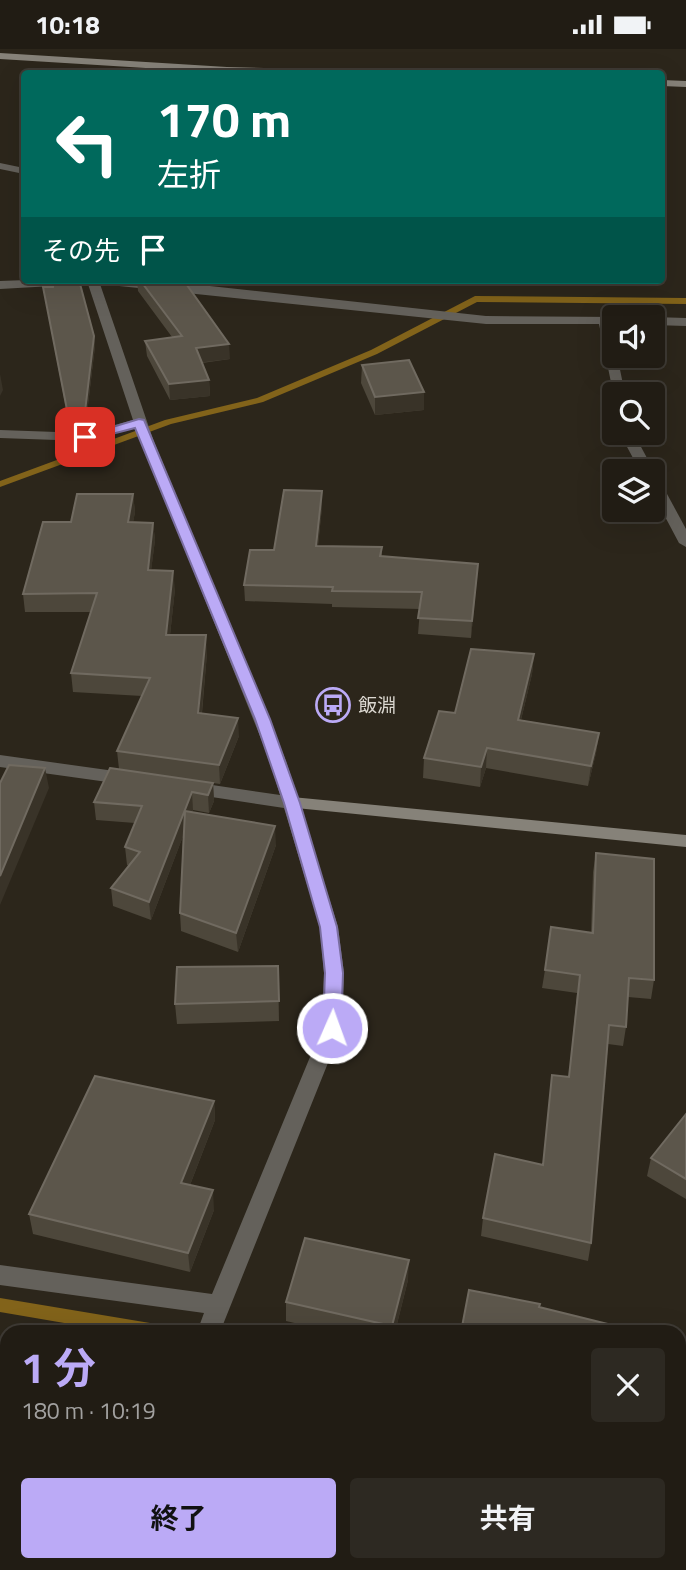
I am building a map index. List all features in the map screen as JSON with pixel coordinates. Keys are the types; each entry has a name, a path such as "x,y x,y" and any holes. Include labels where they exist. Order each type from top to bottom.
{"main road":[{"path":"0,56 198,70"},
{"path":"665,83 686,83"},
{"path":"292,803 686,841"}],"street":[{"path":"0,166 21,170"},
{"path":"0,285 21,284"},
{"path":"94,284 142,431 263,719 292,803 329,927 334,973 332,1028 211,1325"},
{"path":"133,284 473,319 602,320"},
{"path":"665,321 686,321"},
{"path":"0,434 85,437 142,431"},
{"path":"665,504 686,543"},
{"path":"0,761 146,782"},
{"path":"173,786 292,803"},
{"path":"0,1275 219,1307"}],"building":[{"path":"53,284 80,284 94,336 84,420 69,420 43,287 53,287"},
{"path":"143,284 186,284 229,344 196,348 209,380 169,384 145,341 182,336"},
{"path":"409,360 424,392 375,397 362,365"},
{"path":"284,490 322,491 316,546 382,547 380,556 478,564 472,621 418,618 422,592 332,591 333,587 244,585 250,550 274,550"},
{"path":"77,494 133,494 128,522 153,523 148,570 173,571 166,635 206,635 198,713 238,718 219,765 117,751 150,678 71,673 97,593 23,594 43,522 71,522"},
{"path":"471,649 534,654 518,720 599,733 591,766 487,748 481,767 424,758 439,711 455,713"},
{"path":"9,765 45,768 0,876 0,783"},
{"path":"110,768 213,783 208,795 192,792 149,902 111,888 140,852 125,847 142,806 94,802"},
{"path":"185,811 275,826 236,933 180,913"},
{"path":"596,853 654,859 654,980 629,978 626,1027 609,1025 591,1243 483,1218 495,1154 543,1165 552,1075 569,1077 580,975 545,970 551,927 593,933"},
{"path":"278,966 279,1001 175,1004 177,967"},
{"path":"95,1076 214,1101 181,1183 213,1190 188,1253 29,1214"},
{"path":"686,1114 686,1179 651,1158"},
{"path":"305,1238 409,1260 392,1325 286,1302"},
{"path":"469,1290 540,1304 539,1307 612,1325 462,1325"}],"waterway":[{"path":"0,484 168,422 260,400 374,352 475,299 686,301"},
{"path":"0,1305 120,1325"}],"place":[{"name":"飯淵","path":"333,705"}],"route":[{"path":"85,437 139,423 141,427 263,719 292,803 329,927 334,973 332,1028"}]}
